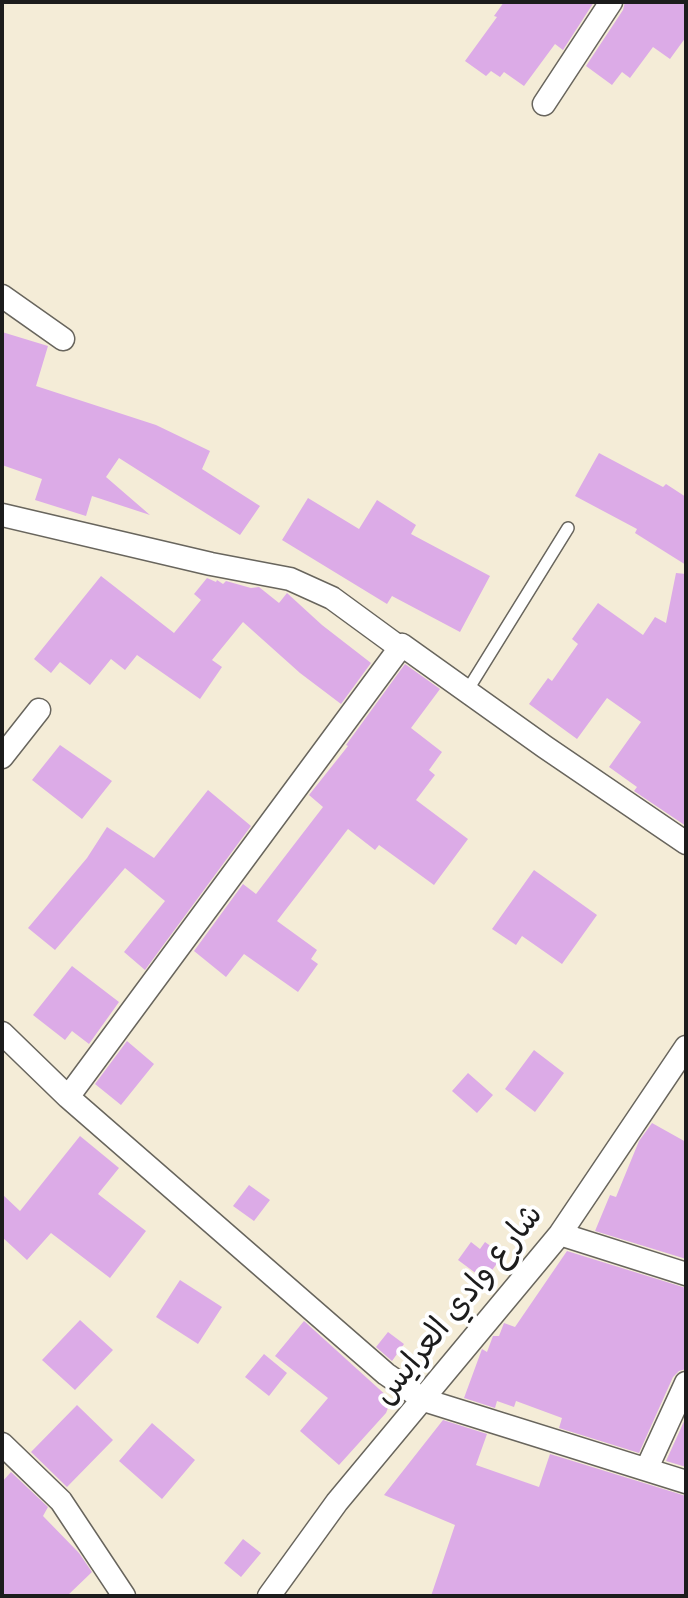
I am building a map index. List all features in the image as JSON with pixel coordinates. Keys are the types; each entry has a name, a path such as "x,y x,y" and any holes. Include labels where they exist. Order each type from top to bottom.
{"street":[{"path":"544,104 611,2"},
{"path":"2,296 63,339"},
{"path":"2,515 211,564 290,579 332,598 686,843"},
{"path":"68,1097 402,645"},
{"path":"2,757 39,710"},
{"path":"2,1033 68,1097 386,1374 424,1400 686,1482"},
{"name":"شارع وادي العرايس","path":"269,1596 337,1502 560,1234 686,1047"},
{"path":"560,1234 686,1274"},
{"path":"647,1468 686,1383"},
{"path":"2,1444 61,1501 124,1596"}],"lane":[{"path":"467,691 568,528"}],"building":[{"path":"504,2 594,2 563,50 555,44 524,86 504,72 500,77 491,71 486,76 465,61 497,17 494,16"},
{"path":"625,2 686,2 686,37 670,59 653,47 630,78 622,72 612,85 586,66 623,10"},
{"path":"2,332 48,346 36,386 156,425 210,451 202,469 260,506 240,535 119,458 106,477 150,515 92,496 86,516 35,500 42,479 2,465"},
{"path":"599,453 663,487 666,484 686,497 686,565 635,533 637,529 575,496"},
{"path":"308,498 359,529 377,500 416,525 411,534 490,576 460,632 392,596 387,604 282,540"},
{"path":"676,573 686,574 686,826 634,791 637,787 609,767 641,722 607,698 577,739 529,704 548,678 552,681 578,644 572,639 598,603 643,635 655,617 666,623"},
{"path":"101,576 174,633 201,600 194,594 207,578 223,584 226,581 251,588 259,587 279,603 287,593 371,663 341,704 300,673 243,622 212,660 222,667 200,699 137,655 125,670 111,659 90,685 60,662 51,673 34,659"},
{"path":"405,664 440,689 411,728 442,752 429,770 435,775 416,800 468,839 434,885 379,845 375,850 348,829 277,921 317,950 311,959 318,964 298,992 244,954 226,977 194,951 243,884 256,894 323,807 309,795 348,746"},
{"path":"60,745 112,781 82,819 32,780"},
{"path":"208,790 251,826 145,970 124,952 165,901 125,868 55,950 28,928 87,858 107,827 154,858"},
{"path":"534,870 597,915 562,964 522,936 516,945 492,929"},
{"path":"72,966 119,1002 89,1044 72,1031 65,1040 33,1015"},
{"path":"127,1041 154,1064 121,1105 95,1084"},
{"path":"534,1050 564,1073 535,1112 505,1089"},
{"path":"468,1073 493,1095 477,1113 452,1091"},
{"path":"652,1123 686,1142 686,1259 595,1231 610,1195 616,1197 639,1141"},
{"path":"80,1136 119,1168 98,1194 146,1231 110,1278 51,1233 27,1260 2,1237 2,1194 20,1211"},
{"path":"249,1185 270,1200 254,1221 233,1206"},
{"path":"471,1242 480,1249 485,1242 503,1255 485,1280 458,1260"},
{"path":"567,1251 686,1288 686,1369 673,1377 639,1453 559,1428 562,1418 516,1401 514,1407 497,1401 495,1408 464,1398 482,1349 487,1352 493,1336 499,1336 504,1323 515,1327"},
{"path":"180,1280 222,1307 198,1344 156,1317"},
{"path":"80,1320 113,1350 75,1390 42,1360"},
{"path":"304,1321 389,1398 386,1413 339,1465 300,1431 328,1398 275,1356"},
{"path":"388,1332 404,1344 392,1361 376,1347"},
{"path":"264,1354 287,1373 269,1396 245,1377"},
{"path":"77,1405 113,1440 67,1487 31,1452"},
{"path":"686,1417 686,1467 666,1461"},
{"path":"443,1420 487,1434 476,1465 539,1487 550,1454 686,1496 686,1596 431,1596 455,1525 384,1495"},
{"path":"152,1423 195,1460 162,1499 119,1461"},
{"path":"11,1472 48,1507 43,1516 79,1553 92,1572 67,1596 2,1596 2,1482"},
{"path":"243,1539 261,1553 241,1577 224,1563"}]}
